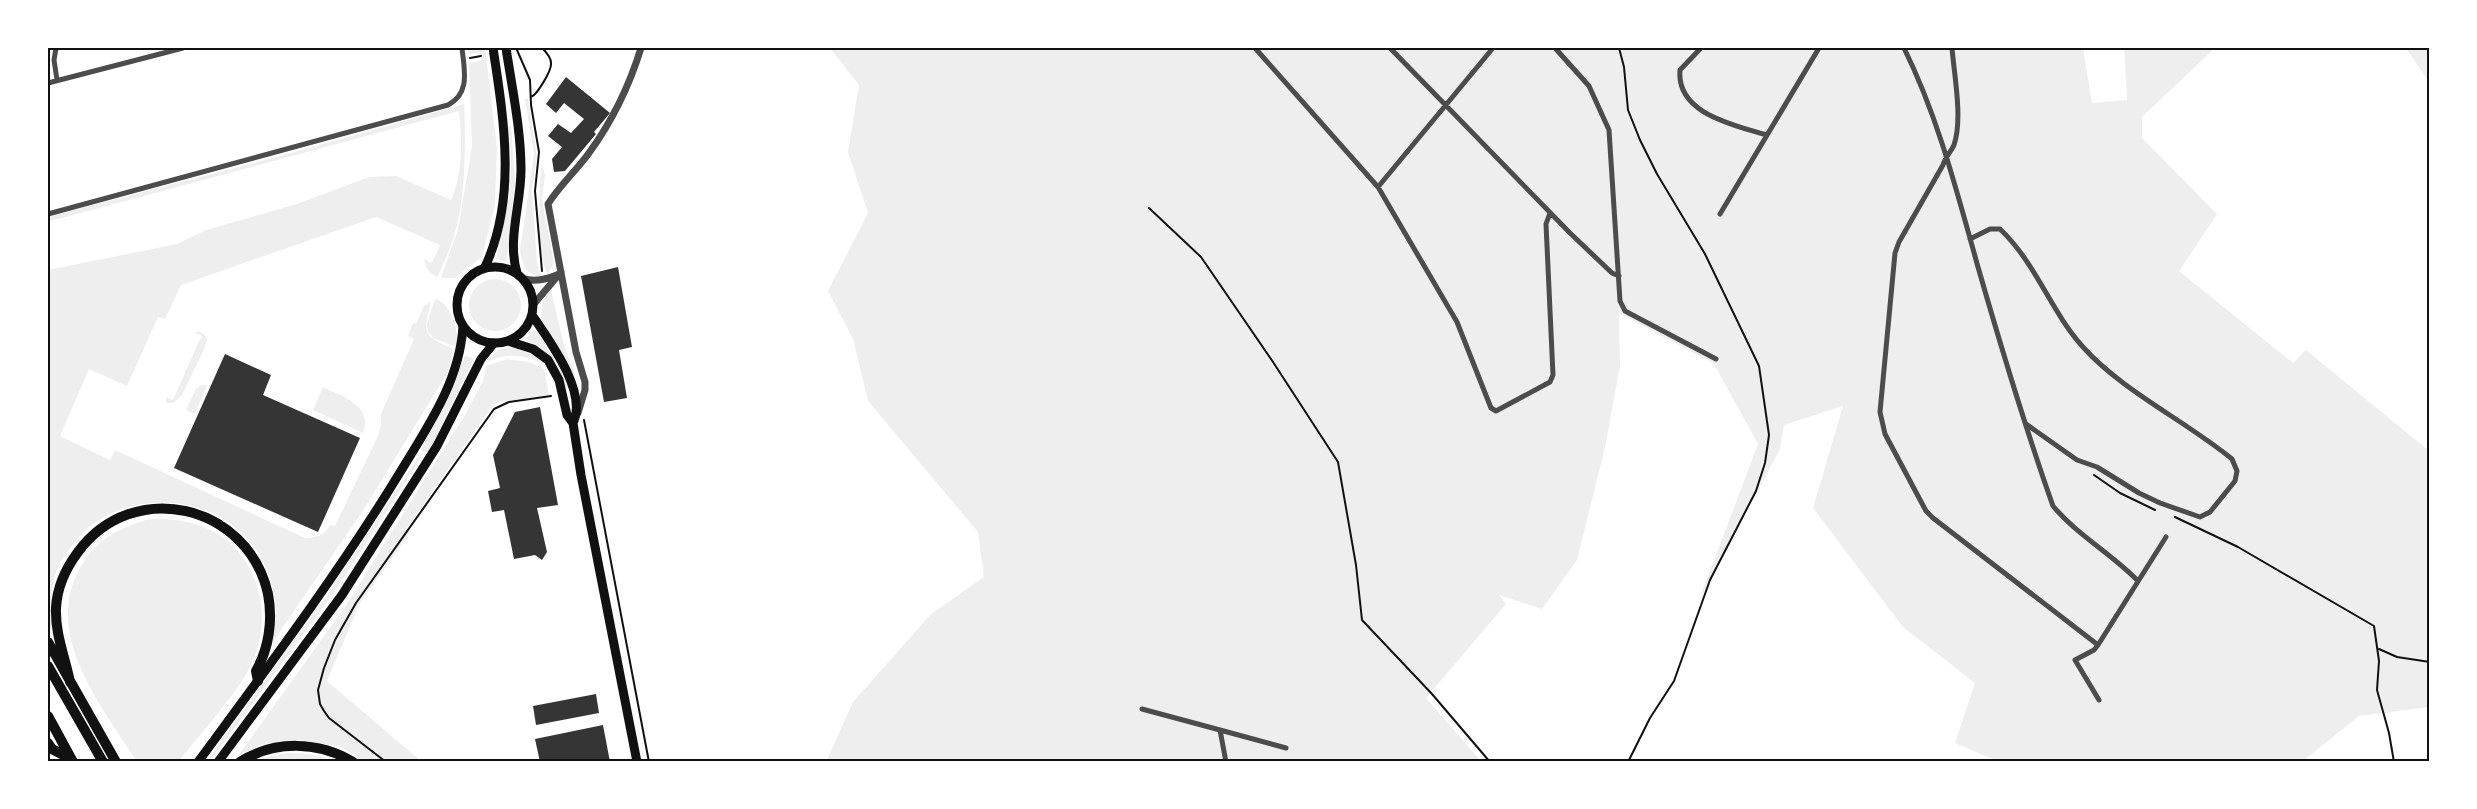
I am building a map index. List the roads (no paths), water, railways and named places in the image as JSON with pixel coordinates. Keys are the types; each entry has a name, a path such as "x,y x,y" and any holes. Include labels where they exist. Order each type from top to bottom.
{"highway":[{"path":"70,682 58,636 56,608 60,586 70,563 85,542 106,525 129,515 153,509 176,508 198,514 235,534 257,564 265,581 270,604 270,631 263,658 256,671 258,681"},
{"path":"48,642 116,762"},
{"path":"48,666 103,762"},
{"path":"48,716 72,760"},
{"path":"48,743 52,749 72,760"},
{"path":"240,762 270,748 294,745 322,748 342,755 353,762"}],"main road":[{"path":"485,267 498,226 506,176 503,120 493,48"},
{"path":"506,48 520,150 521,191 512,249 520,276 529,287 533,310 567,374 578,413 573,423"},
{"path":"520,276 498,266 485,267 472,274 458,293 457,310 463,326 473,337 494,343 508,341 533,349 548,360 559,380 567,415 573,423 581,475 637,762"},
{"path":"508,341 524,330 533,310"},
{"path":"198,762 330,581 373,516 434,415 461,353 463,326"},
{"path":"218,762 342,595 437,446 481,359 494,343"}],"street":[{"path":"56,48 54,60 58,80"},
{"path":"48,83 183,48"},
{"path":"48,214 448,105 459,98 464,91 462,48"},
{"path":"578,413 582,403 585,382 576,352 548,204 558,189 588,155 615,116 632,78 641,48"},
{"path":"1255,48 1378,187 1457,322 1491,408 1496,411 1550,382 1553,375 1546,224 1550,213"},
{"path":"1390,48 1550,213 1594,256 1619,276"},
{"path":"1378,187 1493,48"},
{"path":"1555,48 1589,86 1600,106 1611,142 1614,233 1620,300 1625,311 1716,359"},
{"path":"1701,48 1680,70 1682,87 1690,99 1708,115 1766,135"},
{"path":"1720,214 1818,48"},
{"path":"1904,48 1925,95 1946,154 2006,364 2053,506 2063,518 2125,568 2138,581"},
{"path":"1952,48 1957,128 1954,146 1946,154 1943,165 1899,242 1895,253 1880,412 1885,434 1926,511 1933,518 2098,645"},
{"path":"1970,239 1990,229 2000,229 2009,238 2042,284 2083,348 2127,384 2228,456 2236,466 2237,476 2210,512 2203,516 2187,514 2139,493 2097,467 2077,460 2026,424"},
{"path":"520,276 534,281 548,279 561,272"},
{"path":"533,310 561,272"},
{"path":"2098,700 2075,660 2094,650 2098,645 2166,537"},
{"path":"1142,709 1286,748"},
{"path":"1220,730 1226,762"}]}
